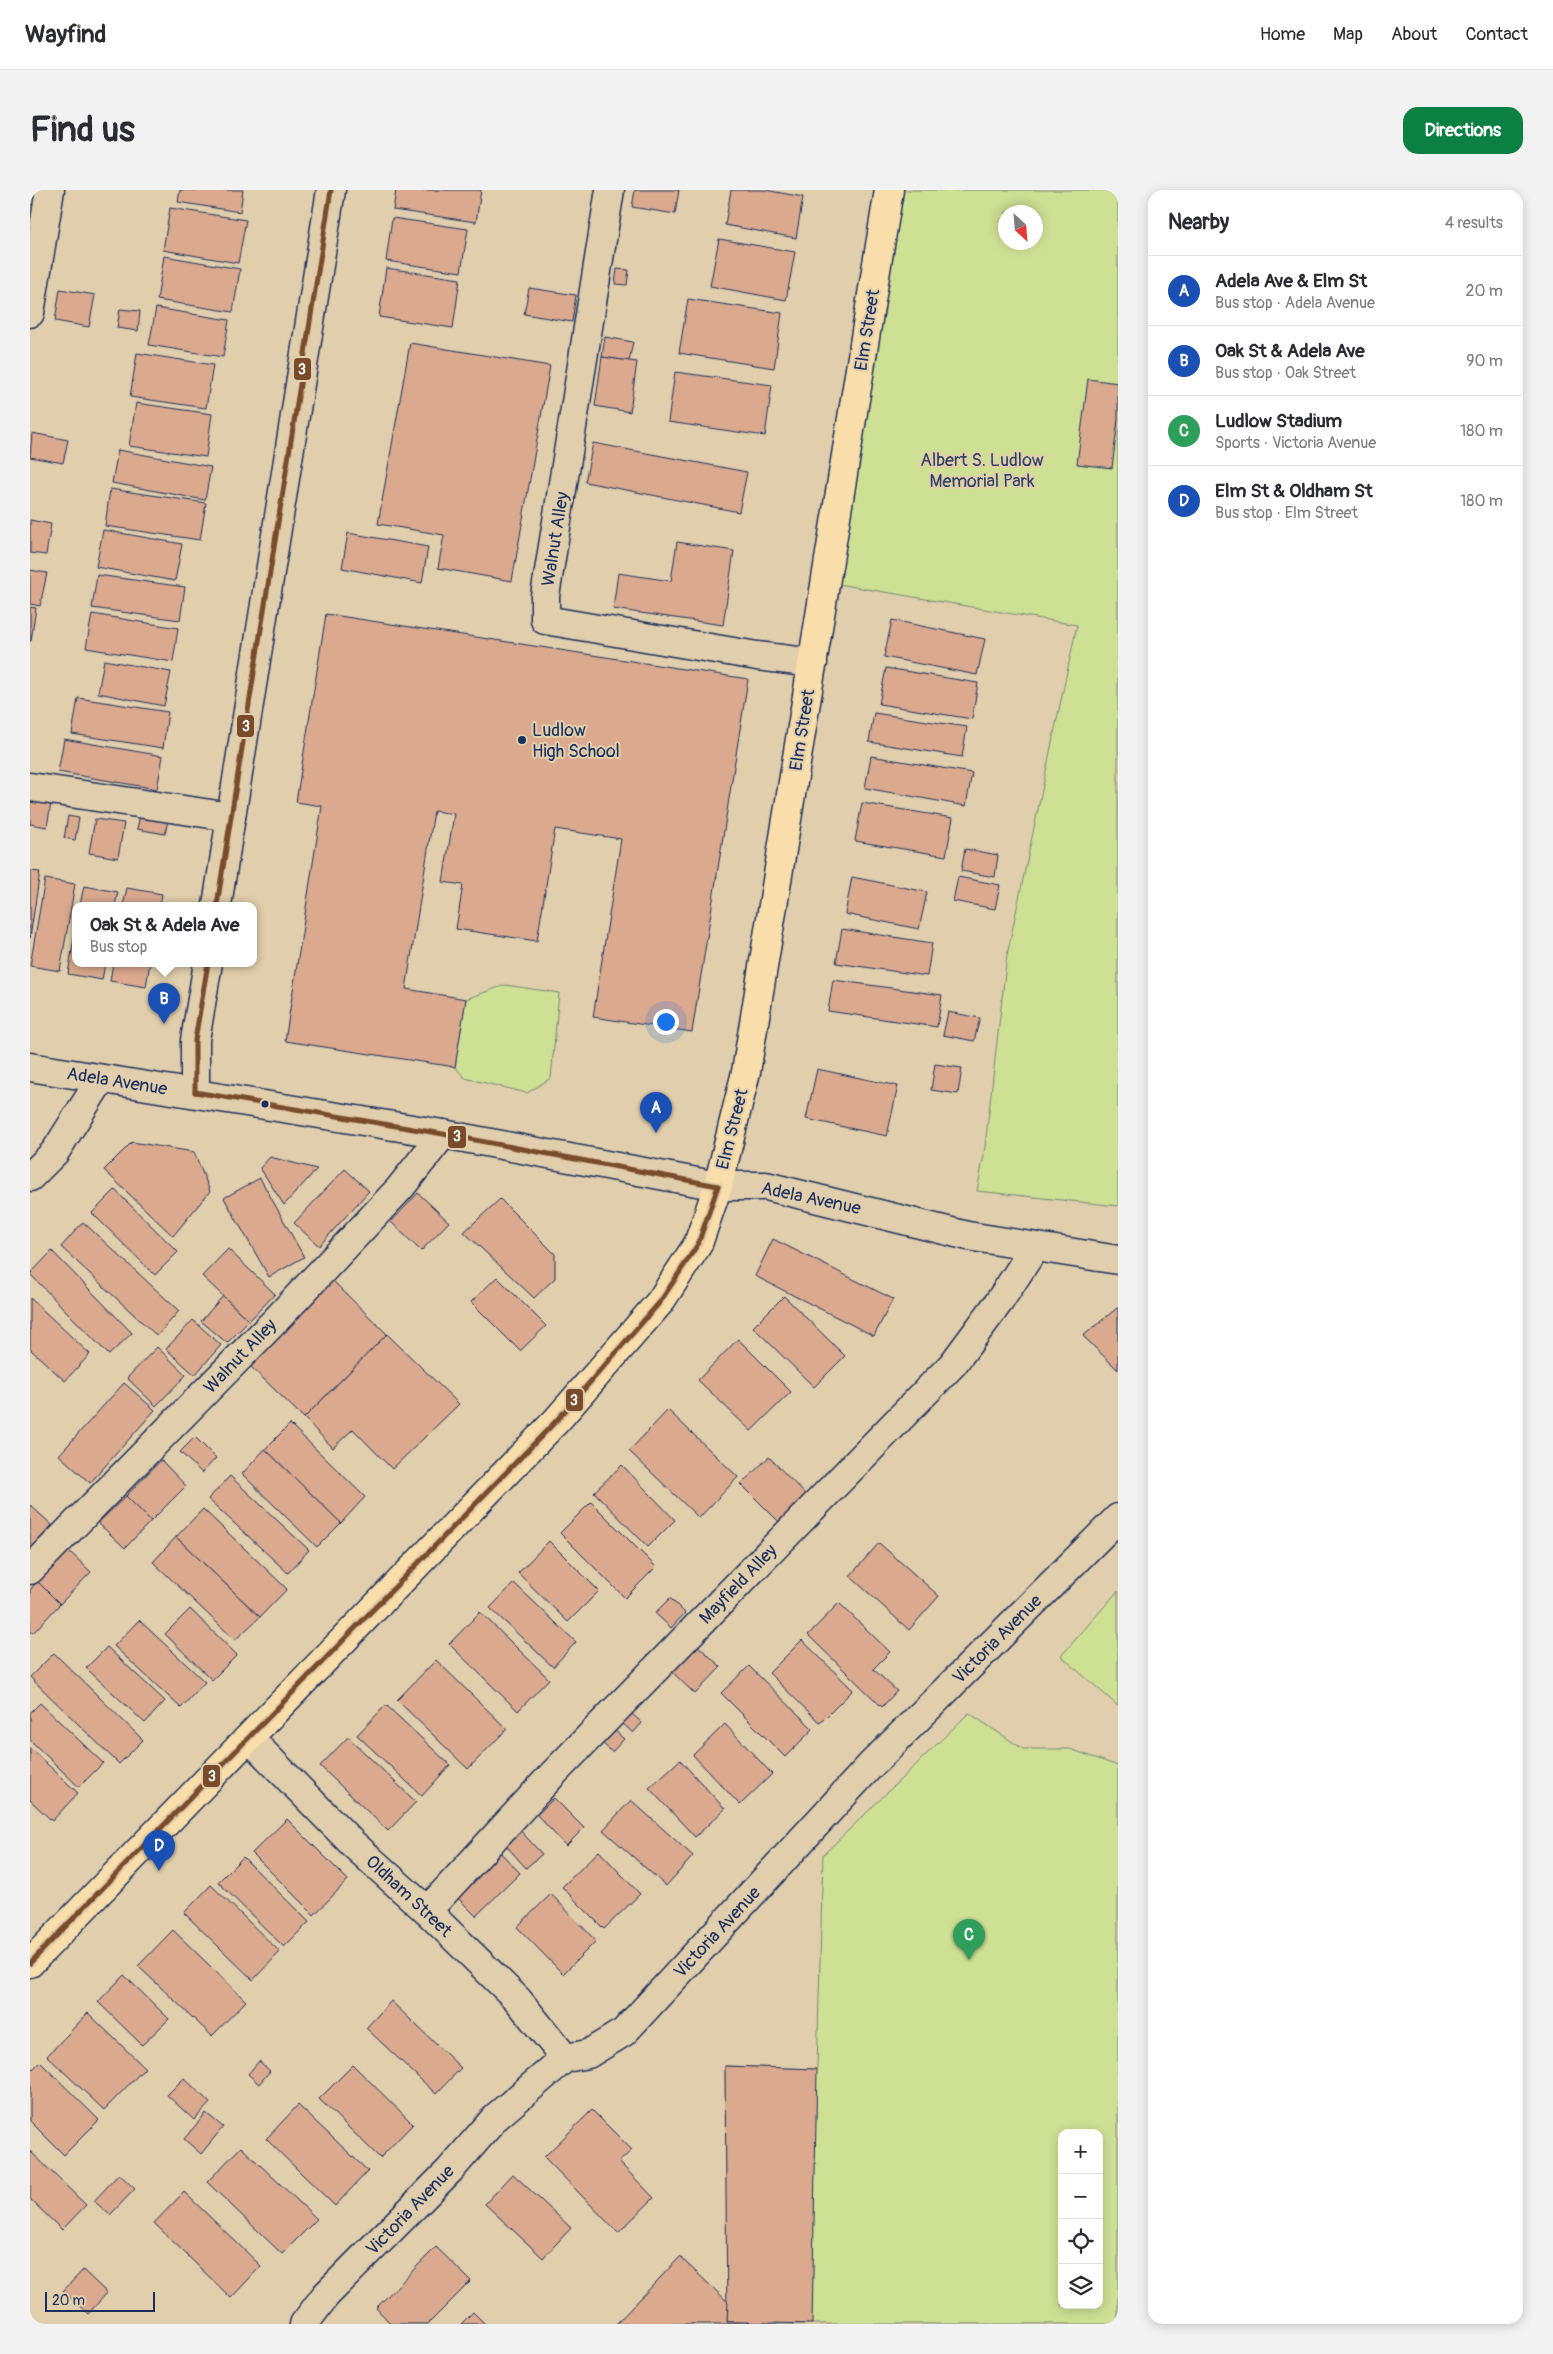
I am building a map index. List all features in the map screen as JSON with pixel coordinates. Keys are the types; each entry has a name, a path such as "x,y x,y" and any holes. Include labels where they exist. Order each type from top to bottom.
{"main road":[{"name":"Elm Street","path":"30,1962 557,1420 660,1302 698,1244 718,1186 746,1072 814,663 889,190"}],"street":[{"path":"30,313 50,190"},
{"path":"217,902 331,190"},
{"name":"Walnut Alley","path":"610,190 545,596 545,620 757,656 814,663"},
{"path":"30,787 231,817"},
{"path":"195,1092 195,1040 207,967"},
{"name":"Adela Avenue","path":"30,1067 195,1092 443,1134 718,1186 774,1187 968,1236 1118,1260"},
{"path":"30,1177 55,1152 101,1079"},
{"name":"Walnut Alley","path":"30,1570 275,1320 400,1188 443,1134"},
{"name":"Mayfield Alley","path":"427,1911 559,1768 953,1364 999,1302 1034,1247"},
{"name":"Victoria Avenue","path":"304,2324 326,2295 450,2170 496,2117 565,2058 588,2054 624,2032 871,1765 1118,1518"},
{"name":"Oldham Street","path":"249,1738 354,1844 427,1911 518,2000 565,2058"}],"green space":[{"name":"Albert S. Ludlow Memorial Park","path":"889,190 1118,190 1118,1206 977,1191 984,1155 1007,955 1077,625 826,582"},
{"path":"505,985 559,993 551,1078 527,1093 465,1078 455,1067 466,999"},
{"path":"1118,1591 1118,1706 1061,1656"},
{"path":"969,1713 1023,1749 1070,1749 1118,1766 1118,2324 726,2324 728,2302 725,2066 817,2069 823,1855"}],"building":[{"path":"180,190 243,190 240,212 178,202"},
{"path":"396,190 481,190 476,222 393,210"},
{"path":"635,190 679,190 675,214 632,207"},
{"path":"731,190 765,190 803,197 796,238 725,225"},
{"path":"170,208 246,220 238,263 163,250"},
{"path":"392,218 468,229 461,272 386,261"},
{"path":"719,239 795,252 786,300 710,286"},
{"path":"164,256 240,269 233,312 157,300"},
{"path":"386,268 460,279 453,328 379,317"},
{"path":"617,269 629,270 627,285 615,284"},
{"path":"529,288 576,295 572,322 524,314"},
{"path":"60,289 95,295 89,327 55,321"},
{"path":"688,299 782,313 774,368 679,353"},
{"path":"156,308 229,320 223,357 149,345"},
{"path":"120,309 140,311 138,331 117,328"},
{"path":"605,337 633,342 629,361 602,357"},
{"path":"410,343 550,366 512,581 438,568 444,535 378,524"},
{"path":"137,353 213,365 206,408 130,397"},
{"path":"602,357 637,362 630,412 595,406"},
{"path":"675,372 772,385 765,436 668,422"},
{"path":"1088,379 1118,383 1118,419 1112,468 1077,464"},
{"path":"136,403 212,414 206,457 129,446"},
{"path":"32,433 68,440 63,463 30,457"},
{"path":"593,443 747,472 739,512 585,482"},
{"path":"118,450 211,467 205,500 112,483"},
{"path":"110,489 206,503 200,540 105,526"},
{"path":"30,520 51,524 46,555 30,553"},
{"path":"103,530 182,544 175,581 96,567"},
{"path":"348,533 428,547 422,583 342,568"},
{"path":"677,542 734,551 723,625 613,609 618,573 671,581"},
{"path":"30,570 47,573 40,606 30,604"},
{"path":"97,575 185,587 180,620 92,608"},
{"path":"30,607 36,608 31,641 30,641"},
{"path":"92,614 178,628 173,662 86,648"},
{"name":"Ludlow High School","path":"326,614 748,679 692,1032 593,1017 621,839 555,829 537,941 456,929 463,885 443,882 454,814 434,811 406,989 466,999 455,1067 285,1041 322,806 296,802"},
{"path":"892,620 985,639 977,675 884,657"},
{"path":"104,660 171,672 164,706 98,693"},
{"path":"886,668 978,683 972,719 879,704"},
{"path":"78,698 168,712 163,748 72,734"},
{"path":"874,713 967,727 962,757 869,742"},
{"path":"64,739 163,756 157,789 58,772"},
{"path":"871,756 972,773 966,806 865,788"},
{"path":"30,799 51,803 47,827 30,824"},
{"path":"862,803 953,818 946,856 855,841"},
{"path":"141,810 169,816 165,834 137,829"},
{"path":"68,816 79,818 75,840 64,838"},
{"path":"95,819 124,823 118,858 89,853"},
{"path":"965,849 998,855 995,877 961,871"},
{"path":"30,871 40,872 30,938"},
{"path":"852,877 927,892 919,929 845,914"},
{"path":"958,877 1000,885 995,909 953,901"},
{"path":"45,879 75,884 60,971 30,966"},
{"path":"84,886 118,892 116,902 81,902"},
{"path":"127,888 162,894 161,902 124,902"},
{"path":"842,929 932,943 927,976 836,963"},
{"path":"72,950 72,967 104,967 102,980 68,974"},
{"path":"112,967 149,967 146,987 110,981"},
{"path":"833,980 942,995 937,1027 828,1011"},
{"path":"948,1012 980,1018 974,1041 943,1035"},
{"path":"935,1064 962,1068 958,1094 931,1090"},
{"path":"817,1069 898,1086 887,1136 806,1119"},
{"path":"132,1142 194,1152 210,1191 173,1236 104,1170"},
{"path":"270,1157 317,1169 284,1205 260,1168"},
{"path":"345,1169 369,1191 319,1246 294,1223"},
{"path":"260,1178 304,1257 269,1277 224,1198"},
{"path":"115,1190 178,1252 155,1275 92,1213"},
{"path":"418,1193 449,1222 421,1251 391,1222"},
{"path":"500,1199 555,1254 555,1278 534,1298 464,1232"},
{"path":"83,1222 179,1311 157,1336 61,1247"},
{"path":"773,1239 893,1299 874,1336 755,1276"},
{"path":"228,1249 275,1294 249,1321 202,1276"},
{"path":"52,1251 132,1333 109,1355 30,1274"},
{"path":"497,1277 546,1326 520,1351 471,1302"},
{"path":"332,1280 387,1334 304,1418 249,1365"},
{"path":"223,1296 249,1321 227,1343 201,1321"},
{"path":"784,1296 845,1356 814,1387 753,1327"},
{"path":"30,1298 90,1354 65,1381 30,1349"},
{"path":"1118,1308 1118,1370 1083,1336"},
{"path":"193,1320 221,1345 195,1375 166,1349"},
{"path":"387,1334 459,1404 392,1469 353,1429 333,1448 304,1418"},
{"path":"738,1339 791,1392 751,1431 698,1380"},
{"path":"157,1347 186,1375 156,1406 127,1378"},
{"path":"124,1383 155,1410 90,1483 59,1455"},
{"path":"668,1410 738,1477 699,1518 629,1451"},
{"path":"290,1424 365,1497 341,1523 265,1449"},
{"path":"195,1437 216,1458 202,1473 180,1452"},
{"path":"265,1449 341,1523 317,1547 242,1474"},
{"path":"769,1457 809,1498 782,1525 741,1484"},
{"path":"161,1460 186,1486 151,1521 126,1496"},
{"path":"622,1465 675,1520 648,1547 594,1492"},
{"path":"230,1476 309,1550 288,1573 208,1499"},
{"path":"126,1496 151,1521 125,1548 98,1523"},
{"path":"591,1502 656,1567 625,1598 560,1533"},
{"path":"30,1505 52,1525 30,1550"},
{"path":"203,1509 287,1589 260,1617 176,1537"},
{"path":"176,1537 260,1617 235,1640 153,1562"},
{"path":"549,1541 599,1591 568,1622 518,1573"},
{"path":"879,1543 939,1596 909,1630 850,1576"},
{"path":"68,1550 91,1572 60,1604 37,1581"},
{"path":"37,1581 60,1604 33,1633 30,1631 30,1590"},
{"path":"514,1583 576,1642 553,1667 490,1608"},
{"path":"670,1598 685,1613 671,1628 655,1613"},
{"path":"839,1603 890,1652 873,1669 897,1691 882,1707 808,1635"},
{"path":"190,1609 237,1655 212,1680 165,1634"},
{"path":"480,1612 549,1679 518,1711 449,1644"},
{"path":"139,1620 205,1682 181,1708 114,1646"},
{"path":"802,1640 853,1690 820,1723 769,1673"},
{"path":"695,1643 721,1667 695,1694 670,1670"},
{"path":"107,1647 165,1701 145,1723 86,1668"},
{"path":"54,1653 143,1740 119,1764 30,1677"},
{"path":"436,1660 507,1729 468,1769 397,1700"},
{"path":"749,1666 813,1729 785,1757 721,1693"},
{"path":"40,1703 103,1763 79,1787 30,1740 30,1713"},
{"path":"386,1705 450,1765 422,1796 357,1735"},
{"path":"629,1711 642,1723 633,1733 620,1721"},
{"path":"725,1724 772,1774 740,1805 693,1755"},
{"path":"611,1727 624,1739 612,1752 599,1740"},
{"path":"348,1737 416,1802 388,1831 320,1766"},
{"path":"30,1748 78,1793 52,1821 30,1800"},
{"path":"680,1760 725,1809 695,1837 649,1788"},
{"path":"554,1798 584,1828 566,1846 537,1815"},
{"path":"631,1800 693,1856 666,1886 603,1830"},
{"path":"287,1819 348,1880 314,1915 252,1853"},
{"path":"516,1826 542,1854 526,1868 501,1840"},
{"path":"496,1848 520,1873 476,1916 451,1891"},
{"path":"599,1851 640,1894 604,1929 562,1887"},
{"path":"243,1857 309,1922 284,1947 218,1882"},
{"path":"211,1885 280,1952 253,1980 184,1913"},
{"path":"551,1894 596,1941 563,1974 517,1927"},
{"path":"173,1930 246,2001 212,2036 138,1966"},
{"path":"124,1975 169,2019 142,2045 98,2002"},
{"path":"391,2001 461,2068 436,2094 366,2028"},
{"path":"88,2013 145,2068 104,2110 47,2056"},
{"path":"259,2061 270,2071 259,2084 248,2074"},
{"path":"40,2062 99,2120 64,2155 30,2121 30,2072"},
{"path":"353,2065 413,2124 380,2158 319,2099"},
{"path":"725,2066 817,2069 812,2324 727,2322"},
{"path":"184,2078 210,2103 194,2120 167,2095"},
{"path":"298,2105 368,2171 335,2206 266,2139"},
{"path":"592,2110 632,2150 619,2162 654,2198 618,2233 544,2157"},
{"path":"206,2113 223,2127 201,2154 184,2139"},
{"path":"241,2147 317,2219 282,2254 207,2182"},
{"path":"30,2151 86,2205 62,2230 30,2199"},
{"path":"119,2174 135,2189 110,2215 94,2201"},
{"path":"513,2174 571,2228 543,2258 485,2204"},
{"path":"184,2192 261,2266 231,2298 154,2223"},
{"path":"436,2247 471,2281 428,2324 391,2324 376,2308"},
{"path":"680,2257 728,2302 727,2322 748,2322 746,2324 616,2324"},
{"path":"83,2270 107,2293 88,2314 63,2291"},
{"path":"473,2312 485,2324 461,2324"}],"transit line":[{"name":"3","path":"217,902 331,190"},
{"name":"3","path":"195,1092 195,1040 207,967"},
{"name":"3","path":"195,1092 443,1134 718,1186"},
{"name":"3","path":"30,1963 557,1420 660,1302 698,1244 718,1186"}],"place":[{"name":"Ludlow High School","path":"522,740"},
{"name":"Oak St & Adela Ave","path":"164,1024"},
{"name":"Adela Ave & Elm St","path":"656,1133"},
{"name":"Elm St & Oldham St","path":"159,1871"},
{"name":"Ludlow Stadium","path":"969,1960"}]}
